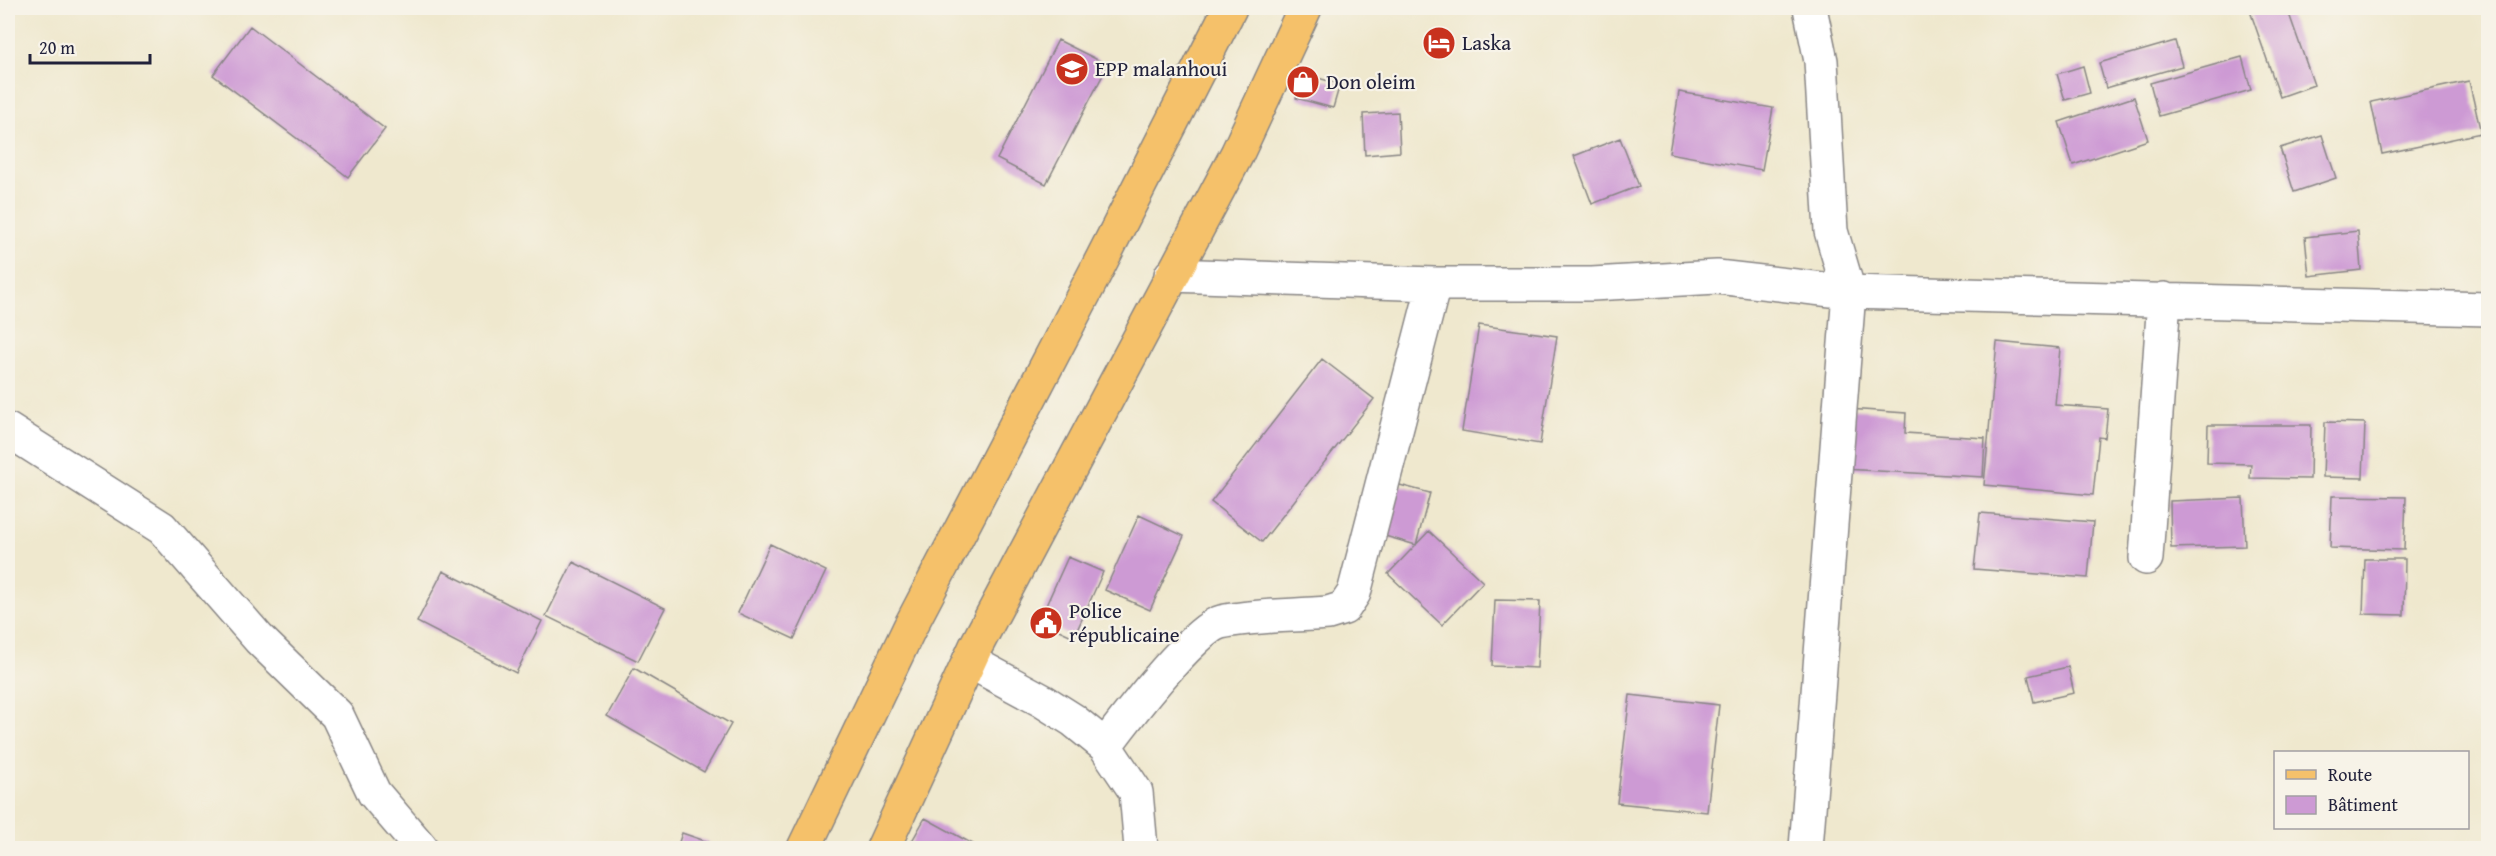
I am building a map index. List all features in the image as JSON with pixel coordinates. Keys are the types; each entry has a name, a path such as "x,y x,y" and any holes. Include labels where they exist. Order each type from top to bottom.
{"main road":[{"path":"804,849 910,627 1230,8"},
{"path":"883,849 969,661 1171,275 1237,154 1305,8"}],"street":[{"path":"1806,849 1849,292 1831,231 1821,62 1810,8"},
{"path":"1171,275 1434,284 1592,284 1717,277 1849,292 2488,309"},
{"path":"1105,746 1143,695 1202,633 1219,622 1328,613 1344,608 1354,593 1434,284"},
{"path":"2146,558 2164,299"},
{"path":"8,430 162,528 259,639 337,715 374,793 421,849"},
{"path":"969,661 1043,701 1073,720 1105,746 1136,792 1141,849"}],"building":[{"path":"2249,8 2287,8 2314,85 2280,97"},
{"path":"250,26 385,129 348,177 213,75"},
{"path":"1058,40 1108,65 1046,184 997,159"},
{"path":"2175,41 2182,66 2106,88 2099,63"},
{"path":"2242,57 2251,90 2159,116 2150,83"},
{"path":"2083,66 2090,93 2065,100 2057,74"},
{"path":"1303,74 1340,84 1333,108 1296,98"},
{"path":"2469,81 2481,133 2382,154 2371,102"},
{"path":"1679,92 1773,108 1762,170 1669,153"},
{"path":"2134,97 2148,140 2073,165 2059,122"},
{"path":"1398,112 1400,152 1365,155 1363,114"},
{"path":"2322,135 2336,178 2294,192 2280,148"},
{"path":"1620,138 1639,186 1592,204 1574,156"},
{"path":"2358,231 2361,270 2309,276 2305,237"},
{"path":"1479,325 1557,336 1540,444 1462,431"},
{"path":"1997,342 2060,348 2055,405 2108,409 2105,438 2099,437 2093,495 1984,485"},
{"path":"1322,359 1374,399 1262,542 1211,502"},
{"path":"1848,409 1906,413 1905,433 1985,438 1983,477 1844,469"},
{"path":"2325,422 2365,423 2363,478 2323,477"},
{"path":"2208,425 2311,425 2310,479 2250,478 2251,464 2207,463"},
{"path":"1392,483 1430,493 1416,545 1378,534"},
{"path":"2332,496 2406,497 2404,550 2330,548"},
{"path":"2243,498 2245,546 2171,548 2170,501"},
{"path":"1980,513 2093,522 2088,578 1974,569"},
{"path":"1139,515 1184,536 1150,610 1105,590"},
{"path":"1429,531 1483,582 1442,625 1388,574"},
{"path":"770,544 826,571 794,639 738,613"},
{"path":"1068,557 1103,572 1074,637 1039,621"},
{"path":"2365,559 2405,559 2404,615 2363,614"},
{"path":"573,562 665,608 638,661 546,616"},
{"path":"443,571 542,621 516,673 417,622"},
{"path":"1495,600 1540,601 1537,668 1492,666"},
{"path":"2068,667 2074,693 2034,702 2028,676"},
{"path":"634,668 731,724 704,772 607,716"},
{"path":"1630,695 1719,705 1707,812 1617,803"},
{"path":"925,818 980,848 908,848"},
{"path":"682,833 708,842 705,848 677,848"}],"place":[{"name":"Laska","path":"1439,43"},
{"name":"EPP malanhoui","path":"1072,69"},
{"name":"Don oleim","path":"1303,82"},
{"name":"Police républicaine","path":"1046,623"}]}
